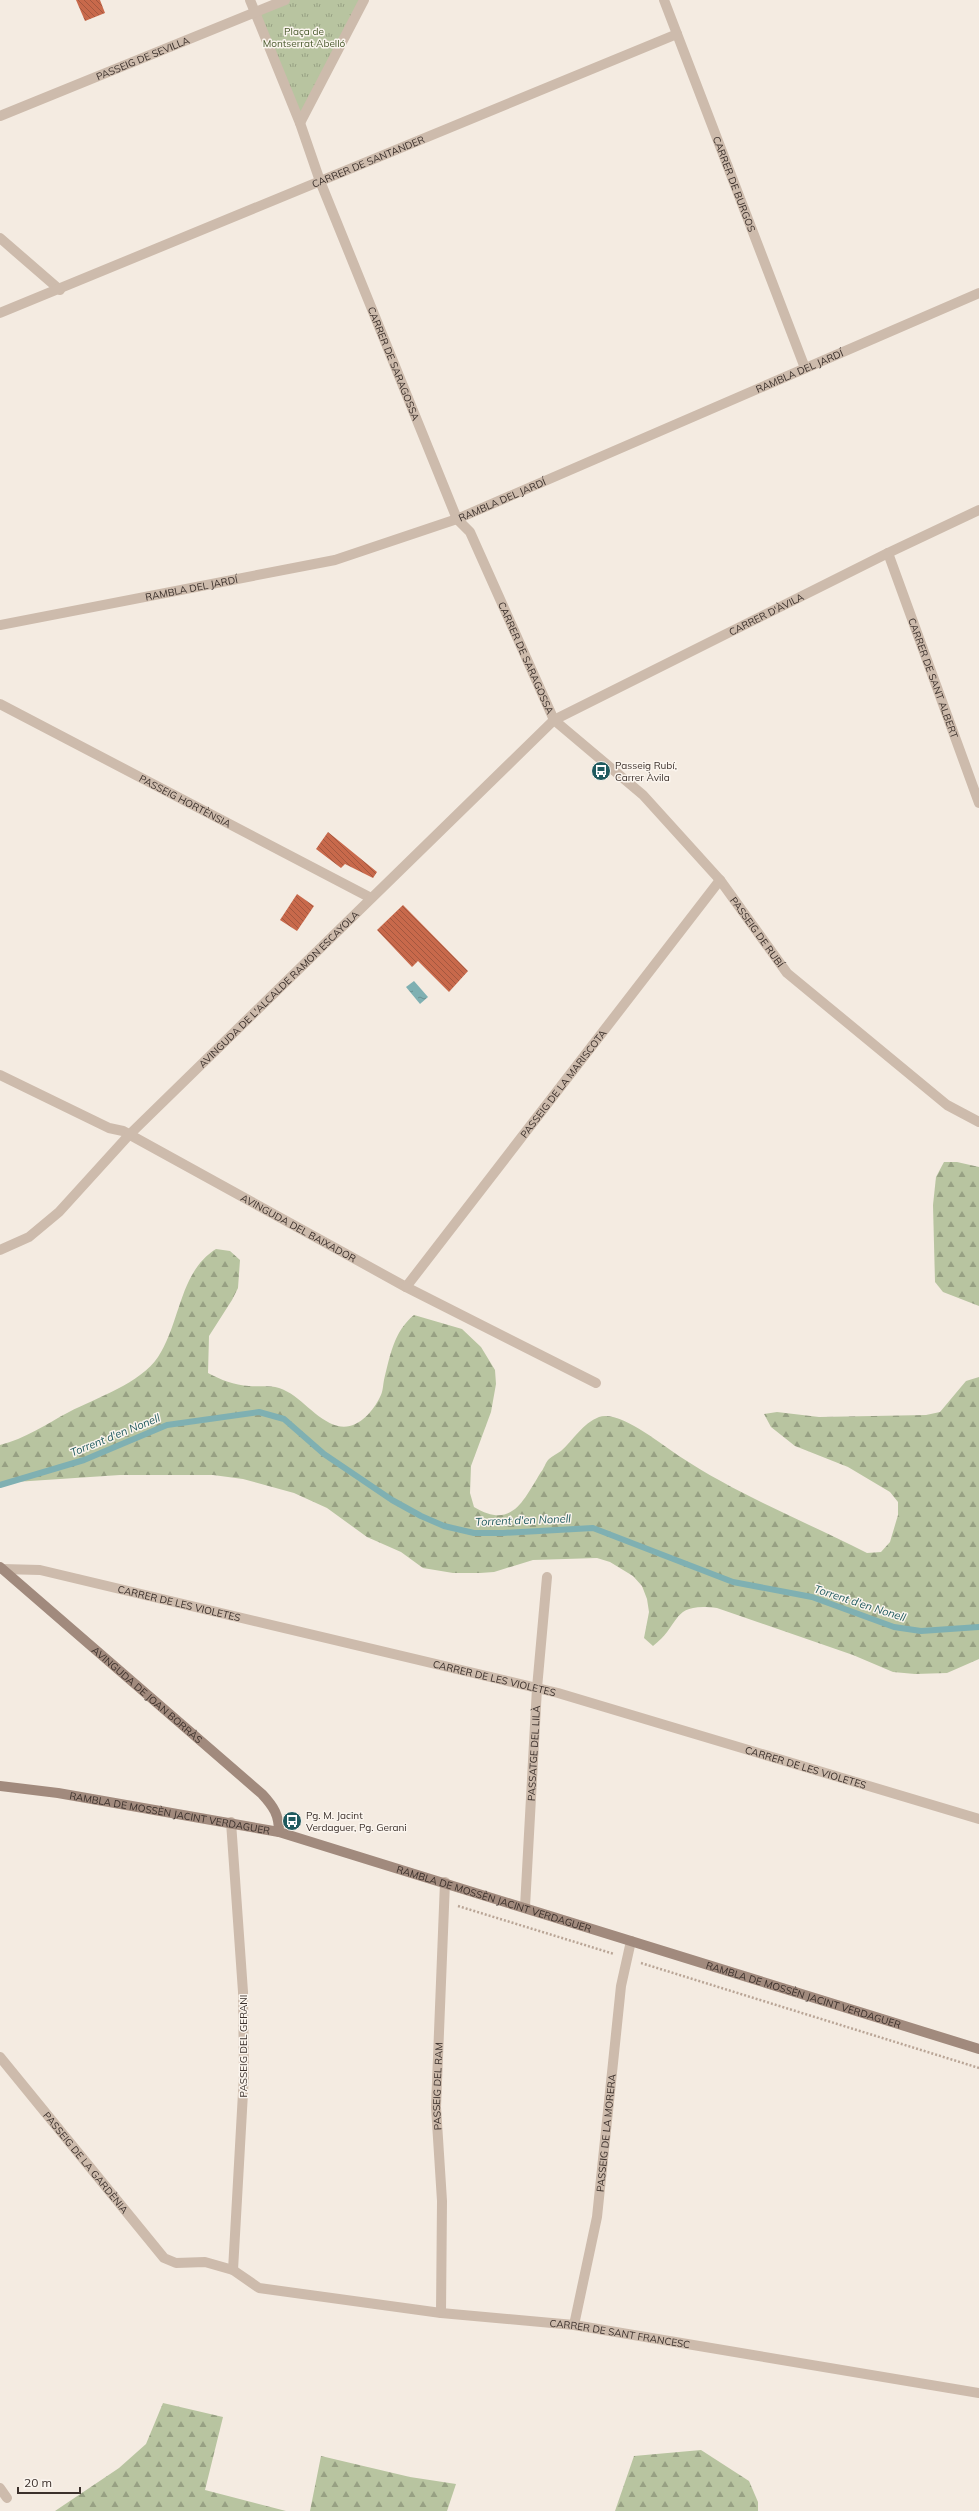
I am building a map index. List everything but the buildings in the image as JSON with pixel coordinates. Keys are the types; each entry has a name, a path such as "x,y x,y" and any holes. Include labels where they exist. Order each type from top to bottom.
{"street":[{"name":"CARRER DE SARAGOSSA","path":"250,0 300,123 320,181 457,519 470,532 554,720"},
{"name":"PASSEIG DE SEVILLA","path":"0,116 285,0"},
{"path":"300,123 364,0"},
{"name":"CARRER DE BURGOS","path":"664,0 805,368"},
{"name":"CARRER DE SANTANDER","path":"0,313 60,290 677,34"},
{"path":"0,238 60,290"},
{"name":"RAMBLA DEL JARDÍ","path":"0,625 335,560 457,519 979,293"},
{"name":"CARRER D'ÀVILA","path":"554,720 888,553 979,510"},
{"name":"CARRER DE SANT ALBERT","path":"888,553 979,803"},
{"name":"PASSEIG HORTÈNSIA","path":"0,704 371,898"},
{"name":"PASSEIG DE RUBÍ","path":"554,720 643,795 720,880 787,973 947,1104 979,1122"},
{"name":"AVINGUDA DE L'ALCALDE RAMON ESCAYOLA","path":"0,1250 13,1246 40,1229 129,1135 554,720"},
{"name":"PASSEIG DE LA MARISCOTA","path":"406,1287 720,880"},
{"name":"AVINGUDA DEL BAIXADOR","path":"0,1075 109,1128 129,1135 406,1287 596,1383"},
{"name":"CARRER DE LES VIOLETES","path":"1,1568 40,1570 537,1688 979,1818"},
{"name":"AVINGUDA DE JOAN BORRÀS","path":"1,1568 262,1794 273,1806 279,1818 279,1832"},
{"name":"PASSATGE DEL LILÀ","path":"525,1907 537,1688 546,1577"},
{"name":"RAMBLA DE MOSSÈN JACINT VERDAGUER","path":"0,1786 58,1793 232,1822 279,1832 445,1882 979,2049"},
{"name":"PASSEIG DEL GERANI","path":"232,1822 243,1992 244,2075 233,2270"},
{"name":"PASSEIG DEL RAM","path":"441,2313 442,2201 436,2107 445,1882"},
{"name":"PASSEIG DE LA MORERA","path":"574,2325 597,2217 626,1958 631,1941"},
{"name":"PASSEIG DE LA GARDÈNIA","path":"0,2057 164,2258 176,2263 205,2262 233,2270"},
{"name":"CARRER DE SANT FRANCESC","path":"233,2270 259,2288 441,2313 574,2325 979,2393"},
{"path":"0,2488 8,2498"}],"path":[{"path":"444,1901 979,2068"}],"green space":[{"name":"Plaça de Montserrat Abelló","path":"285,0 364,0 300,123 255,12"},
{"path":"944,1162 957,1162 979,1167 979,1306 943,1292 935,1282 933,1205 936,1177"},
{"path":"216,1249 230,1251 240,1260 238,1288 209,1336 208,1373 238,1385 271,1387 287,1391 322,1419 338,1426 351,1426 363,1419 373,1409 382,1393 388,1362 397,1336 407,1321 414,1315 462,1329 481,1347 495,1370 496,1384 491,1412 471,1466 470,1493 474,1507 487,1513 498,1515 507,1514 522,1502 548,1461 561,1451 583,1427 599,1417 608,1416 629,1423 701,1470 748,1495 867,1553 881,1552 890,1542 898,1515 898,1502 890,1492 848,1467 795,1446 771,1427 764,1414 777,1412 819,1417 926,1415 940,1412 966,1381 979,1377 979,1659 947,1673 915,1674 893,1672 853,1655 717,1608 702,1607 691,1608 678,1616 669,1630 653,1646 644,1638 649,1612 647,1599 642,1586 633,1576 610,1562 597,1558 533,1560 494,1572 480,1573 453,1573 423,1568 401,1552 367,1537 327,1508 294,1493 243,1479 213,1475 120,1475 0,1483 0,1445 27,1435 69,1412 117,1389 141,1375 150,1366 158,1357 166,1343 187,1284 204,1259"},
{"path":"163,2403 223,2417 205,2490 286,2511 55,2511 119,2468 146,2444"},
{"path":"701,2450 749,2481 758,2502 758,2511 615,2511 634,2456"},
{"path":"321,2456 410,2477 456,2484 447,2511 310,2511"}],"water":[{"path":"414,981 428,997 420,1004 406,987"}],"waterway":[{"name":"Torrent d'en Nonell","path":"0,1485 84,1460 167,1425 259,1412 284,1419 324,1454 392,1500 421,1516 444,1526 474,1533 503,1533 593,1528 733,1582 812,1597 894,1627 921,1631 979,1627"}],"place":[{"name":"Passeig Rubí, Carrer Àvila","path":"601,771"},
{"name":"Pg. M. Jacint Verdaguer, Pg. Gerani","path":"292,1821"}]}
